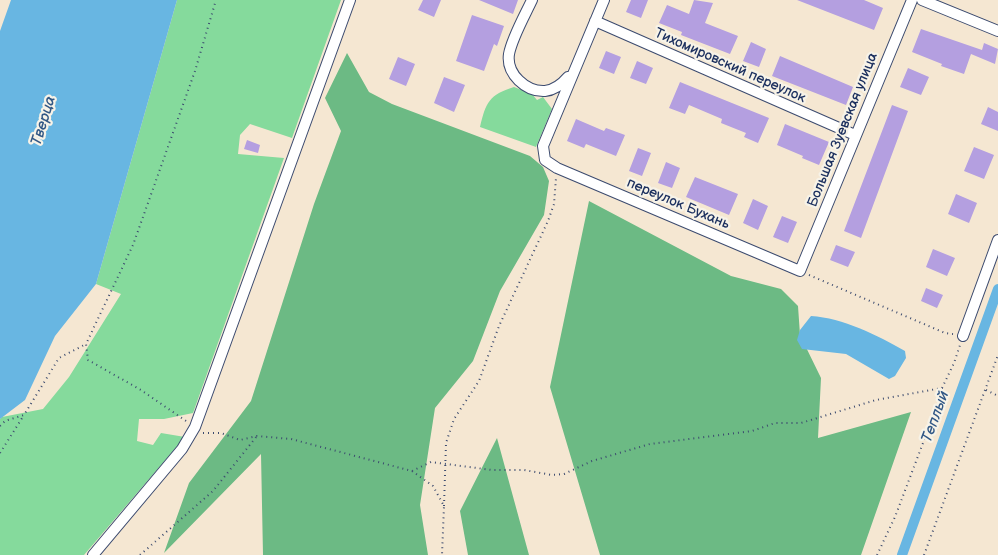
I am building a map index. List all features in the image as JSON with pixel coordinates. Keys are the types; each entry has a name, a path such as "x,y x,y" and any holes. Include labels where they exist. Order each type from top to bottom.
{"street":[{"path":"93,555 182,449 194,429 350,0"},
{"path":"532,0 509,54 513,73 527,87 546,91 555,88 571,74 604,0"},
{"name":"Большая Зуевская улица","path":"800,271 912,0"},
{"path":"922,0 998,31"},
{"name":"Тихомировский переулок","path":"595,21 855,135"},
{"name":"переулок Бухань","path":"571,74 543,146 546,160 557,168 800,271"},
{"path":"963,336 998,240"}],"path":[{"path":"216,0 195,72 134,245 86,344 88,360 141,390 194,429 240,440 257,436 291,439 412,472 433,486 444,506"},
{"path":"442,555 446,443 454,419 480,381 499,326 554,204 557,168"},
{"path":"800,271 945,333 963,336 895,517 877,555"},
{"path":"0,453 59,358 86,344"},
{"path":"924,555 998,355"},
{"path":"412,472 431,462 492,470 524,470 552,475 564,474 592,461 650,444 752,430 775,423 801,423 876,400 942,388"},
{"path":"986,390 998,396"},
{"path":"0,426 5,421 24,415"},
{"path":"140,555 213,491 257,436"}],"green space":[{"path":"177,0 341,0 292,138 250,124 240,135 238,154 284,158 193,413 164,419 139,419 137,441 153,445 161,433 185,437 84,555 0,555 0,419 43,409 69,377 121,294 96,284"},
{"path":"347,53 369,92 392,104 530,156 543,167 549,181 544,215 500,291 473,361 435,408 420,505 428,555 263,555 261,454 164,553 189,483 251,401 314,204 341,131 325,98"},
{"path":"514,87 532,94 537,100 543,97 552,109 536,147 480,127 484,111 490,101 499,93"},
{"path":"589,201 731,276 781,289 798,306 800,335 821,378 818,438 911,412 861,555 600,555 550,387"},
{"path":"497,438 529,555 468,555 460,511"}],"water":[{"name":"Тверца","path":"11,0 177,0 96,284 55,336 25,400 0,419 0,31"},
{"path":"811,316 835,320 871,333 905,351 906,358 895,376 889,379 846,354 802,349 797,340 800,330"}],"building":[{"path":"423,0 441,0 434,17 418,10"},
{"path":"479,0 518,0 513,14"},
{"path":"631,0 648,0 641,18 626,12"},
{"path":"694,0 713,3 705,23 738,36 730,54 681,35 682,32 659,23 667,5 689,14"},
{"path":"797,0 864,0 883,8 874,30"},
{"path":"472,15 504,26 497,46 494,44 484,71 456,61"},
{"path":"921,29 982,50 984,43 998,49 995,64 971,54 964,74 941,66 942,64 912,52"},
{"path":"751,42 766,49 759,67 743,61"},
{"path":"606,51 621,57 614,74 599,68"},
{"path":"780,56 853,87 846,105 772,76"},
{"path":"398,57 415,64 406,86 389,79"},
{"path":"637,61 653,68 646,84 630,78"},
{"path":"908,68 929,77 921,95 900,87"},
{"path":"444,77 465,85 454,112 434,103"},
{"path":"680,82 769,118 758,143 744,137 746,133 721,123 722,119 689,105 685,114 669,108"},
{"path":"892,105 908,111 861,238 844,231"},
{"path":"988,107 998,112 998,131 981,124"},
{"path":"576,119 604,131 606,128 625,135 616,156 586,144 584,148 567,141"},
{"path":"785,124 829,142 819,165 777,145"},
{"path":"247,140 260,145 258,153 244,149"},
{"path":"974,147 994,155 984,179 964,171"},
{"path":"638,148 651,153 642,176 629,171"},
{"path":"666,162 680,168 672,188 658,183"},
{"path":"695,177 738,194 729,215 686,197"},
{"path":"956,194 977,203 969,223 948,214"},
{"path":"753,199 768,206 758,230 743,223"},
{"path":"782,216 797,222 788,243 773,237"},
{"path":"836,245 855,252 848,267 830,260"},
{"path":"933,249 955,258 947,276 926,267"},
{"path":"926,288 943,295 937,308 921,301"}],"waterway":[{"name":"Теплый","path":"902,555 998,289"}]}
